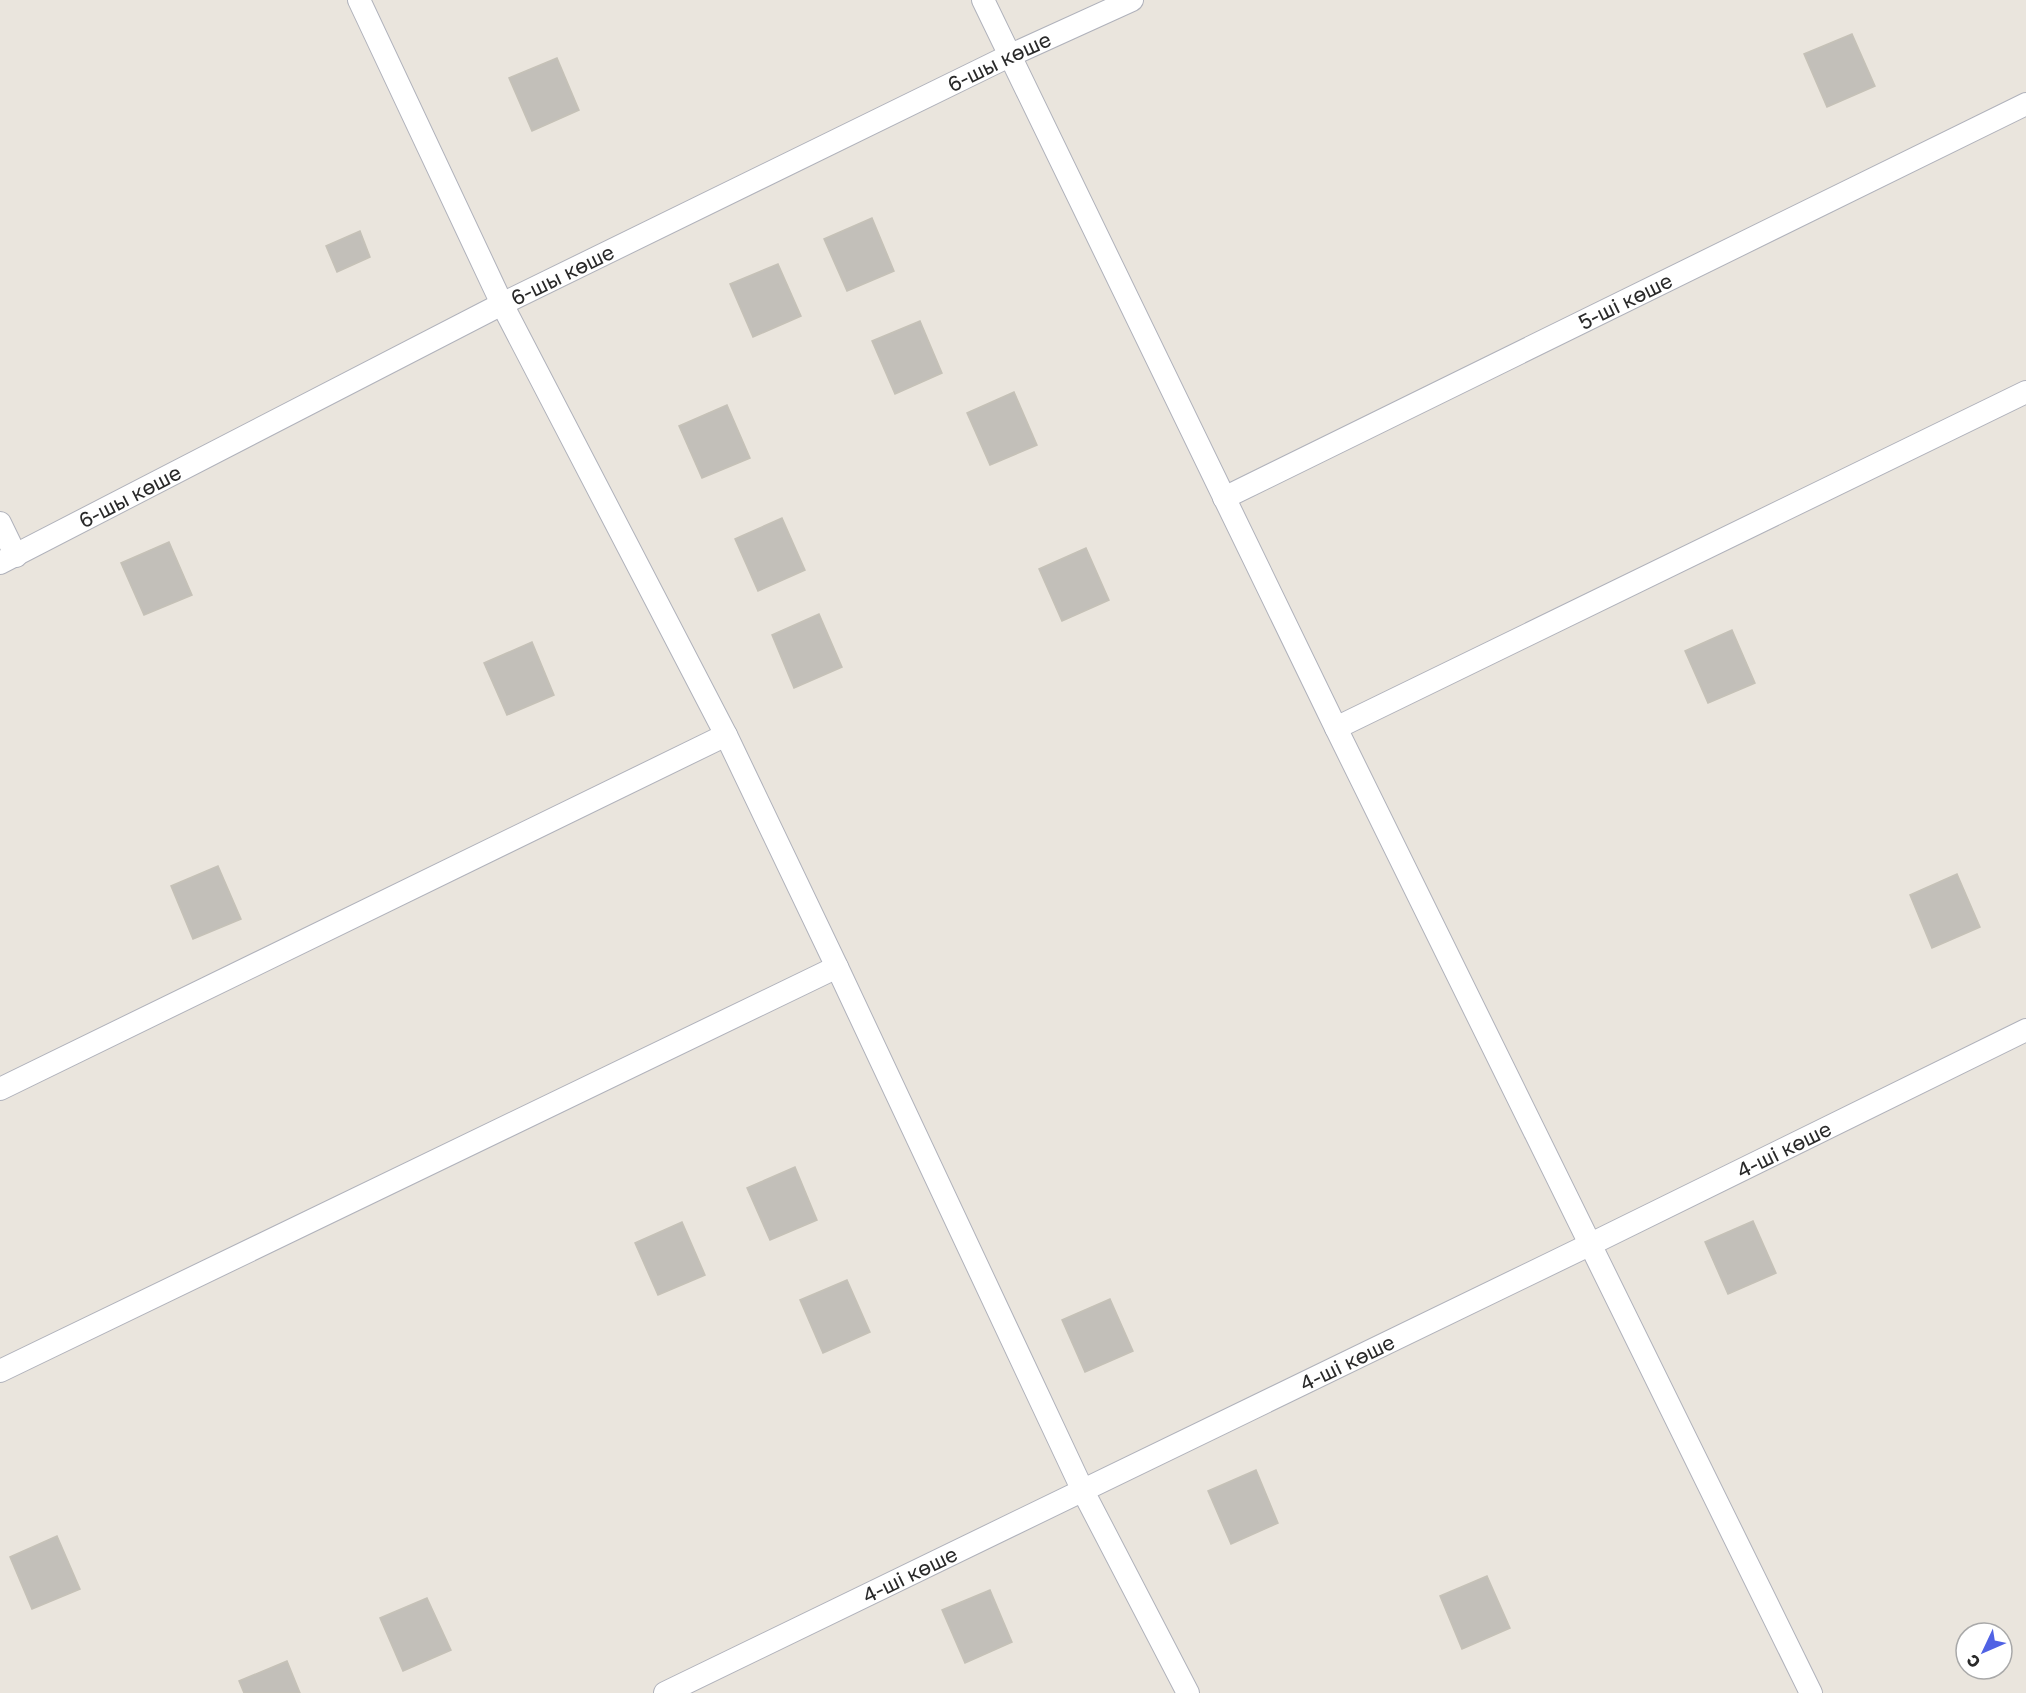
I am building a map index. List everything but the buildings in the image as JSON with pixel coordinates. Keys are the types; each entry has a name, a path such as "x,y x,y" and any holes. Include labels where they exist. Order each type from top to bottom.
{"lane":[{"path":"359,0 502,304 726,735 1083,1491 1188,1693"},
{"path":"983,0 1336,728 1811,1693"},
{"name":"6-шы көше","path":"8,560 502,304 1011,55 1132,0"},
{"name":"5-ші көше","path":"1224,498 2026,104"},
{"path":"1336,728 2026,392"},
{"path":"0,523 8,560"},
{"path":"0,1089 726,735"},
{"path":"0,1371 837,967"},
{"name":"4-ші көше","path":"665,1693 1591,1244 2026,1030"}]}
